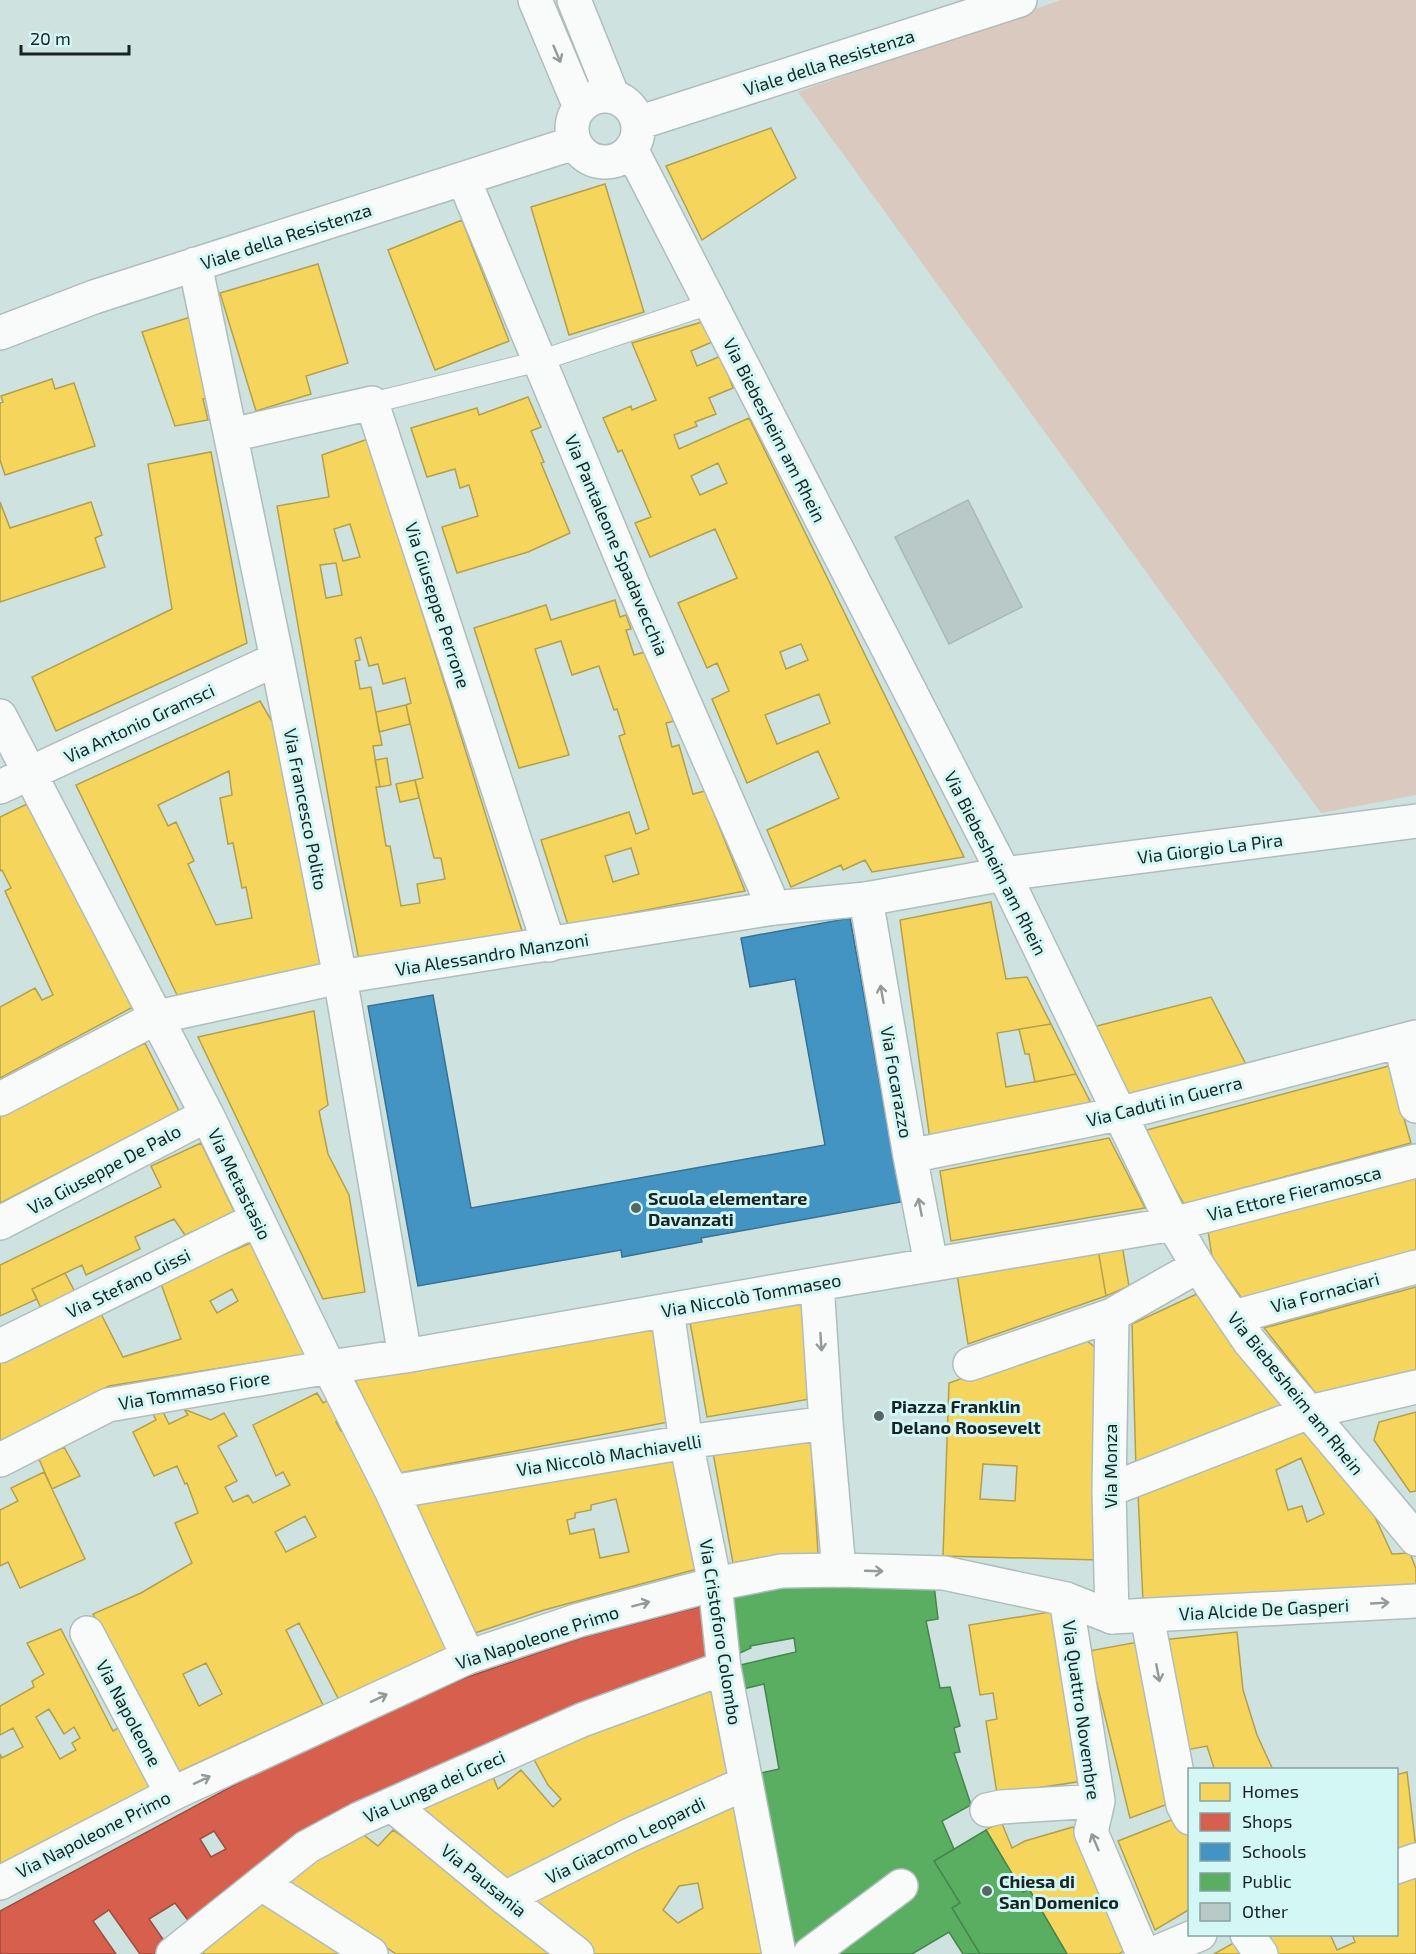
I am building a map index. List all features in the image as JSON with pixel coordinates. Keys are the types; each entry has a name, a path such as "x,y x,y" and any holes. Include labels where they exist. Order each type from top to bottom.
{"street":[{"path":"535,0 580,107"},
{"path":"574,0 613,97"},
{"name":"Viale della Resistenza","path":"635,136 1020,0"},
{"path":"601,96 613,97 629,106 635,136 618,160 601,163 585,157 574,144 571,124 580,107 589,100 601,96"},
{"name":"Via Biebesheim am Rhein","path":"635,136 710,304 1004,874 1173,1224 1197,1266 1249,1341 1416,1539"},
{"name":"Viale della Resistenza","path":"0,333 93,297 574,144"},
{"name":"Via Pantaleone Spadavecchia","path":"464,180 632,583 774,908"},
{"name":"Via Francesco Polito","path":"195,264 340,977 405,1356"},
{"path":"231,435 372,403"},
{"name":"Via Giuseppe Perrone","path":"372,403 549,945"},
{"name":"Via Antonio Gramsci","path":"0,787 277,659"},
{"name":"Via Metastasio","path":"0,716 207,1115 328,1367 392,1492 468,1657"},
{"name":"Via Giorgio La Pira","path":"1004,874 1416,821"},
{"name":"Via Alessandro Manzoni","path":"0,1099 158,1017 340,977 774,908 866,899 1004,874"},
{"name":"Via Focarazzo","path":"866,899 931,1264"},
{"path":"1408,1039 1416,1106"},
{"name":"Via Caduti in Guerra","path":"910,1156 1118,1114 1408,1039"},
{"name":"Via Giuseppe De Palo","path":"0,1223 207,1115"},
{"name":"Via Ettore Fieramosca","path":"1173,1224 1416,1161"},
{"name":"Via Stefano Gissi","path":"0,1346 257,1219"},
{"name":"Via Niccolò Tommaseo","path":"328,1367 405,1356 1173,1224"},
{"path":"970,1364 1112,1316 1197,1266"},
{"name":"Via Fornaciari","path":"1234,1317 1416,1267"},
{"path":"817,1284 839,1570"},
{"name":"Via Cristoforo Colombo","path":"667,1310 686,1442 716,1584 724,1668 779,1954"},
{"name":"Via Monza","path":"1112,1316 1109,1490 1112,1617"},
{"name":"Via Tommaso Fiore","path":"0,1460 108,1405 328,1367"},
{"path":"1109,1490 1309,1412 1416,1387"},
{"name":"Via Niccolò Machiavelli","path":"392,1492 686,1442 826,1423"},
{"name":"Via Napoleone Primo","path":"0,1883 172,1794 468,1657 579,1620 716,1584 781,1571 944,1573 1066,1599 1112,1617"},
{"name":"Via Quattro Novembre","path":"1066,1599 1098,1801 1091,1832 1143,1954"},
{"name":"Via Alcide De Gasperi","path":"1112,1617 1416,1601"},
{"path":"1147,1616 1183,1805 1188,1814"},
{"name":"Via Napoleone","path":"87,1633 172,1794"},
{"name":"Via Lunga dei Greci","path":"175,1954 307,1848 359,1819 582,1720 724,1668"},
{"name":"Via Giacomo Leopardi","path":"505,1898 630,1834 746,1783"},
{"path":"987,1810 1001,1807 1098,1801"},
{"name":"Via Pausania","path":"392,1805 577,1954"},
{"path":"1398,1866 1416,1860"},
{"path":"262,1884 371,1954"},
{"path":"810,1954 901,1886"},
{"path":"1153,1954 1198,1936"},
{"path":"1248,1936 1261,1954"}],"lane":[{"path":"372,403 539,361 710,304"}],"shaded area":[{"path":"1061,0 1416,0 1416,795 1321,813 798,92"}],"building: Homes":[{"path":"771,128 796,178 702,240 666,166"},
{"path":"605,184 644,312 569,335 531,207"},
{"path":"462,220 509,341 435,370 388,250"},
{"path":"318,264 348,363 306,376 311,394 256,411 220,293"},
{"path":"194,316 211,398 203,399 208,420 175,426 142,332"},
{"path":"702,322 712,342 691,351 697,366 721,356 733,388 709,398 716,414 695,422 697,426 674,435 679,449 749,418 964,857 872,872 865,860 843,870 841,865 791,887 767,830 839,798 818,751 747,783 712,699 729,691 717,663 707,668 678,603 737,578 715,529 650,557 635,523 651,517 622,450 618,452 603,418 631,406 632,410 656,400 632,343","holes":["718,463 727,483 700,495 691,476","801,644 808,660 786,669 780,652","819,694 830,723 777,744 765,715"]},
{"path":"52,379 55,389 74,383 95,446 5,475 0,460 0,403 3,402 1,396"},
{"path":"528,397 541,427 531,431 544,462 541,463 570,533 528,552 457,573 442,527 478,516 469,485 460,488 455,469 427,477 411,428 477,408 479,415"},
{"path":"368,439 522,931 359,960 277,506 329,497 322,455","holes":["350,524 360,557 343,561 334,529","336,563 342,595 326,598 320,565","361,637 369,666 378,664 383,684 405,678 411,703 406,705 423,778 415,780 434,858 441,858 445,879 417,884 420,903 401,906 390,846 386,846 376,787 380,787 373,746 382,745 371,687 360,689 355,661 360,660 355,639"]},
{"path":"211,452 247,643 56,731 32,677 172,609 148,464"},
{"path":"0,502 10,528 91,502 102,535 95,538 105,567 0,602"},
{"path":"615,600 620,617 626,615 631,629 626,630 634,655 645,652 674,721 666,723 672,747 679,745 693,794 705,791 745,891 568,925 541,840 629,812 636,834 649,829 619,736 625,734 599,666 572,675 561,641 535,649 569,755 519,768 474,628 546,605 551,620","holes":["631,848 639,874 613,882 605,856"]},
{"path":"260,701 274,725 321,969 177,995 76,785","holes":["229,771 232,795 220,798 228,844 233,843 242,888 246,887 252,918 216,925 188,864 194,861 176,822 168,826 158,805"]},
{"path":"406,705 410,724 379,732 376,712"},
{"path":"387,758 391,785 380,787 375,760"},
{"path":"415,780 419,798 400,802 396,784"},
{"path":"33,801 135,1006 0,1078 0,1007 35,988 42,1000 53,995 5,891 11,888 2,870 0,871 0,817"},
{"path":"991,902 1006,979 1027,977 1051,1024 997,1033 1006,1087 1076,1074 1094,1109 930,1140 900,920"},
{"path":"1211,997 1249,1070 1130,1104 1093,1027"},
{"path":"314,1011 328,1105 319,1111 328,1154 349,1195 365,1292 323,1299 198,1037"},
{"path":"1051,1024 1076,1074 1035,1082 1029,1054 1025,1054 1019,1029"},
{"path":"145,1043 179,1111 0,1203 0,1115"},
{"path":"1389,1066 1411,1143 1184,1204 1143,1131"},
{"path":"1109,1138 1145,1208 951,1241 940,1171"},
{"path":"201,1143 235,1213 185,1235 174,1219 135,1237 140,1249 86,1275 82,1265 32,1289 37,1299 0,1316 0,1265 161,1187 151,1166"},
{"path":"1416,1175 1416,1255 1243,1300 1212,1257 1208,1231"},
{"path":"256,1241 308,1354 109,1386 0,1443 0,1362 100,1312 123,1357 181,1339 160,1281","holes":["232,1289 238,1301 217,1313 210,1301"]},
{"path":"1122,1245 1129,1286 1106,1296 1098,1249"},
{"path":"1098,1249 1106,1296 968,1344 957,1274"},
{"path":"65,1273 75,1292 41,1308 32,1289"},
{"path":"1416,1287 1416,1375 1321,1400 1264,1328"},
{"path":"1199,1293 1288,1408 1136,1471 1132,1324"},
{"path":"802,1302 810,1399 707,1417 690,1322"},
{"path":"656,1327 674,1421 400,1473 355,1380"},
{"path":"1081,1336 1097,1349 1100,1560 943,1556 949,1383","holes":["983,1464 1017,1466 1015,1501 980,1499"]},
{"path":"317,1393 323,1403 333,1397 344,1419 336,1422 341,1431 346,1430 450,1647 339,1700 299,1623 286,1630 323,1705 172,1775 93,1614 141,1593 192,1563 175,1523 198,1513 187,1483 185,1484 177,1466 154,1476 133,1432 156,1420 153,1414 162,1410 169,1424 188,1415 184,1409 211,1420 224,1413 237,1436 218,1446 237,1481 225,1487 233,1502 248,1495 253,1503 290,1485 283,1472 276,1476 253,1425","holes":["305,1516 316,1537 286,1552 275,1532","206,1663 222,1694 199,1706 183,1674"]},
{"path":"1416,1412 1416,1491 1410,1492 1374,1440 1379,1422"},
{"path":"1304,1422 1363,1491 1392,1554 1410,1553 1416,1569 1416,1589 1143,1602 1138,1493","holes":["1301,1458 1324,1514 1307,1522 1302,1506 1288,1510 1276,1470"]},
{"path":"811,1434 818,1554 771,1556 733,1563 712,1447"},
{"path":"64,1447 80,1476 52,1489 39,1459"},
{"path":"679,1455 701,1568 544,1610 475,1633 414,1503","holes":["616,1499 629,1552 600,1558 594,1529 570,1534 567,1520 575,1518 575,1513 591,1510 591,1505"]},
{"path":"44,1472 85,1559 20,1588 8,1562 0,1566 0,1510 18,1501 11,1488"},
{"path":"1056,1611 1083,1781 997,1794 986,1721 997,1719 993,1693 980,1695 969,1625"},
{"path":"61,1629 113,1731 122,1726 153,1787 0,1865 0,1754 2,1758 23,1747 13,1728 0,1735 0,1706 34,1687 32,1681 44,1674 27,1643","holes":["49,1709 64,1734 74,1727 80,1738 72,1743 76,1750 60,1759 36,1717"]},
{"path":"1237,1632 1243,1690 1257,1735 1272,1768 1214,1768 1207,1746 1186,1750 1162,1640"},
{"path":"1138,1642 1176,1801 1130,1818 1089,1651"},
{"path":"718,1683 735,1774 505,1886 410,1805 490,1770 498,1789 521,1770 553,1807 561,1799 548,1785 531,1754"},
{"path":"1407,1772 1416,1849 1398,1856 1398,1774"},
{"path":"738,1796 767,1954 595,1954 528,1896","holes":["698,1883 703,1908 678,1923 663,1910 679,1886"]},
{"path":"1179,1817 1188,1835 1188,1910 1155,1930 1118,1841"},
{"path":"1001,1821 1012,1848 1025,1841 1073,1827 1129,1947 1119,1954 1067,1954 1029,1889 1023,1892 986,1830"},
{"path":"356,1829 378,1846 393,1830 440,1861 560,1954 396,1954 287,1880"},
{"path":"1416,1872 1416,1954 1272,1954 1262,1936 1331,1936 1337,1950 1355,1942 1353,1936 1398,1936 1398,1876"},
{"path":"266,1897 354,1954 205,1954 200,1951"},
{"path":"1237,1941 1245,1954 1214,1954"}],"building: Shops":[{"path":"706,1605 717,1662 611,1700 193,1927 175,1903 149,1919 169,1948 161,1954 140,1954 109,1910 93,1921 116,1954 1,1954 0,1911 332,1735 465,1678 584,1637","holes":["214,1831 226,1849 211,1857 200,1839"]}],"building: Schools":[{"path":"850,918 901,1202 701,1238 702,1242 622,1257 621,1250 418,1286 368,1006 433,995 471,1208 825,1145 795,979 750,987 741,938"}],"building: Public":[{"path":"797,1585 934,1585 938,1619 926,1621 940,1688 950,1687 960,1726 954,1728 960,1752 954,1753 971,1805 942,1821 954,1849 934,1861 960,1903 952,1908 980,1954 963,1954 949,1932 912,1954 828,1954 916,1895 905,1877 795,1948 756,1774 779,1769 764,1684 743,1689 740,1665 796,1652 794,1638 750,1646 751,1648 738,1654 730,1597"},
{"name":"Chiesa di San Domenico","path":"986,1830 1023,1892 1029,1889 1067,1954 980,1954 952,1908 960,1903 934,1861"}],"building: Other":[{"path":"968,500 1022,607 949,644 895,537"}],"place":[{"name":"Scuola elementare Davanzati","path":"636,1208"},
{"name":"Piazza Franklin Delano Roosevelt","path":"879,1416"},
{"name":"Chiesa di San Domenico","path":"987,1891"}]}
